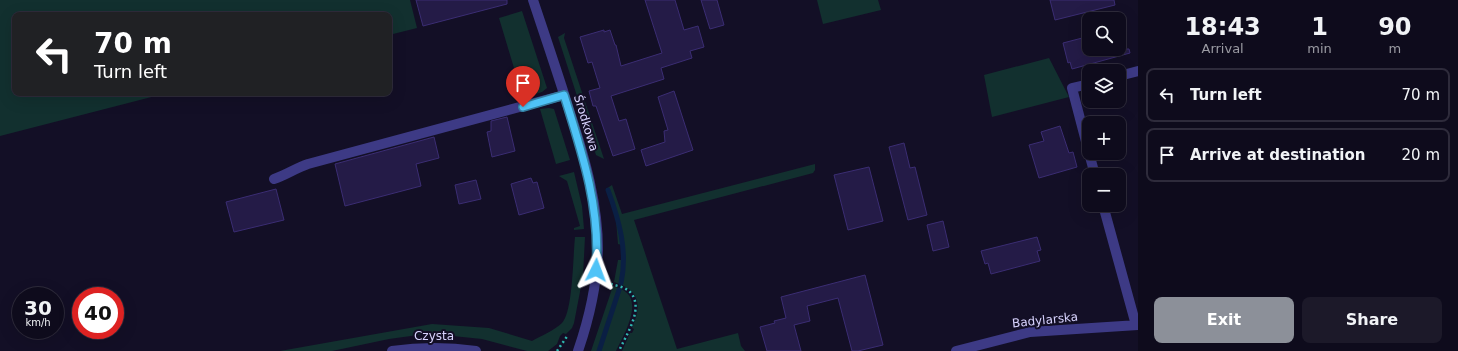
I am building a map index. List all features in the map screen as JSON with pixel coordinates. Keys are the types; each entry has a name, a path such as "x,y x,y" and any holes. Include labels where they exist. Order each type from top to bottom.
{"street":[{"name":"Środkowa","path":"533,0 564,95 588,176 594,204 597,238 594,291 587,324 578,351"},
{"path":"1126,74 1138,71"},
{"path":"1082,86 1072,88 1082,128"},
{"path":"274,179 287,175 297,168 308,164 564,95"},
{"path":"1105,212 1137,325"},
{"name":"Badylarska","path":"956,351 1030,332 1137,325"},
{"name":"Czysta","path":"392,351 429,347 476,351"}],"path":[{"path":"611,284 622,287 631,293 635,304 633,320 619,351"},
{"path":"556,351 571,332"}],"green space":[{"path":"0,0 410,0 417,28 392,34 392,12 12,12 12,96 155,96 0,136"},
{"path":"817,0 878,0 881,10 823,24"},
{"path":"522,11 547,88 542,92 523,98 499,18"},
{"path":"565,33 564,38 604,159 596,155 558,37"},
{"path":"1049,58 1069,97 992,117 984,75"},
{"path":"540,109 554,109 570,160 556,164"},
{"path":"815,164 815,170 813,173 634,220 677,349 738,333 741,346 745,351 622,351 630,333 632,333 634,329 632,328 638,305 634,294 629,289 614,282 618,260 622,260 622,245 618,244 616,220 606,189 612,185 622,214"},
{"path":"574,172 582,206 584,229 574,230 574,228 580,226 567,181 559,176"},
{"path":"575,237 585,237 583,276 574,323 572,328 566,334 563,333 557,344 548,351 527,351 482,339 443,335 418,335 389,339 332,351 280,351 432,324 489,328 532,341 556,328 566,317 572,283"},
{"path":"613,286 627,293 631,299 632,313 629,322 616,351 591,351"}],"building":[{"path":"416,0 507,0 507,4 423,26"},
{"path":"645,0 675,0 684,30 698,26 704,47 690,51 692,58 661,68 664,79 611,96 619,121 626,119 635,149 613,156 596,106 593,106 589,91 600,88 592,62 588,63 580,37 604,30 604,32 610,30 616,45 621,66 662,53"},
{"path":"701,0 717,0 724,25 710,29"},
{"path":"1050,0 1114,0 1115,5 1082,12 1055,20"},
{"path":"1082,38 1082,56 1119,56 1090,64 1082,64 1082,66 1072,69 1070,62 1068,63 1063,43"},
{"path":"1126,49 1129,49 1130,53 1126,54"},
{"path":"674,91 693,150 646,166 641,150 665,142 664,131 668,130 658,97"},
{"path":"507,117 515,151 492,157 487,132 491,131 491,121"},
{"path":"1060,126 1069,153 1073,152 1077,167 1039,178 1029,145 1044,141 1041,132"},
{"path":"434,137 439,158 416,164 421,186 345,206 335,164"},
{"path":"904,143 910,168 915,167 927,215 908,220 889,147"},
{"path":"869,167 883,221 848,230 834,175"},
{"path":"531,178 533,183 537,182 544,208 519,215 511,184"},
{"path":"476,180 481,199 459,204 455,185"},
{"path":"276,189 284,220 234,232 226,202"},
{"path":"943,221 949,247 933,251 927,225"},
{"path":"1037,237 1041,250 1037,251 1040,261 991,274 988,263 985,264 981,251"},
{"path":"865,275 883,345 852,351 838,298 807,306 810,321 794,325 801,351 767,351 760,327 786,318 781,297"}],"waterway":[{"path":"608,190 619,224 623,247 623,271 621,283"},
{"path":"599,351 619,290"}],"route":[{"path":"523,107 564,95 585,162 592,193 597,238 596,270"}]}
